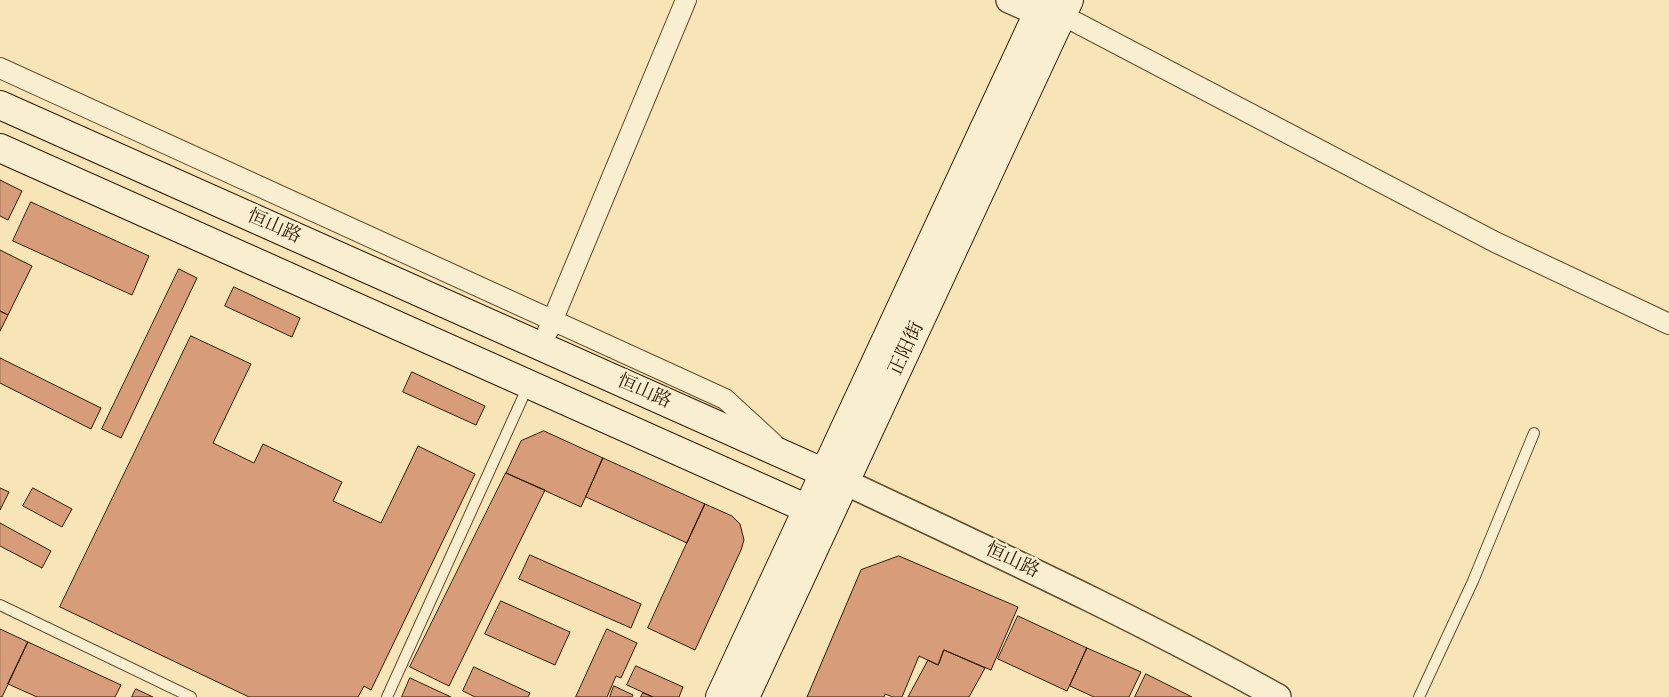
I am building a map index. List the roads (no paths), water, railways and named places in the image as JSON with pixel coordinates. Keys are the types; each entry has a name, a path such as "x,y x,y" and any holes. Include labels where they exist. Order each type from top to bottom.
{"main road":[{"name":"正阳街","path":"720,697 818,513 1053,7"},
{"name":"恒山路","path":"0,105 835,477"},
{"name":"恒山路","path":"0,148 818,513"},
{"name":"正阳街","path":"745,697 818,513"}],"street":[{"path":"541,346 686,0"},
{"path":"1009,0 1053,7 1495,242 1669,324"},
{"path":"0,68 724,399 787,456"},
{"name":"恒山路","path":"835,477 1103,604 1278,697"}],"lane":[{"path":"387,697 529,384"},
{"path":"1419,697 1473,581 1534,433"},
{"path":"0,605 191,697"}]}
